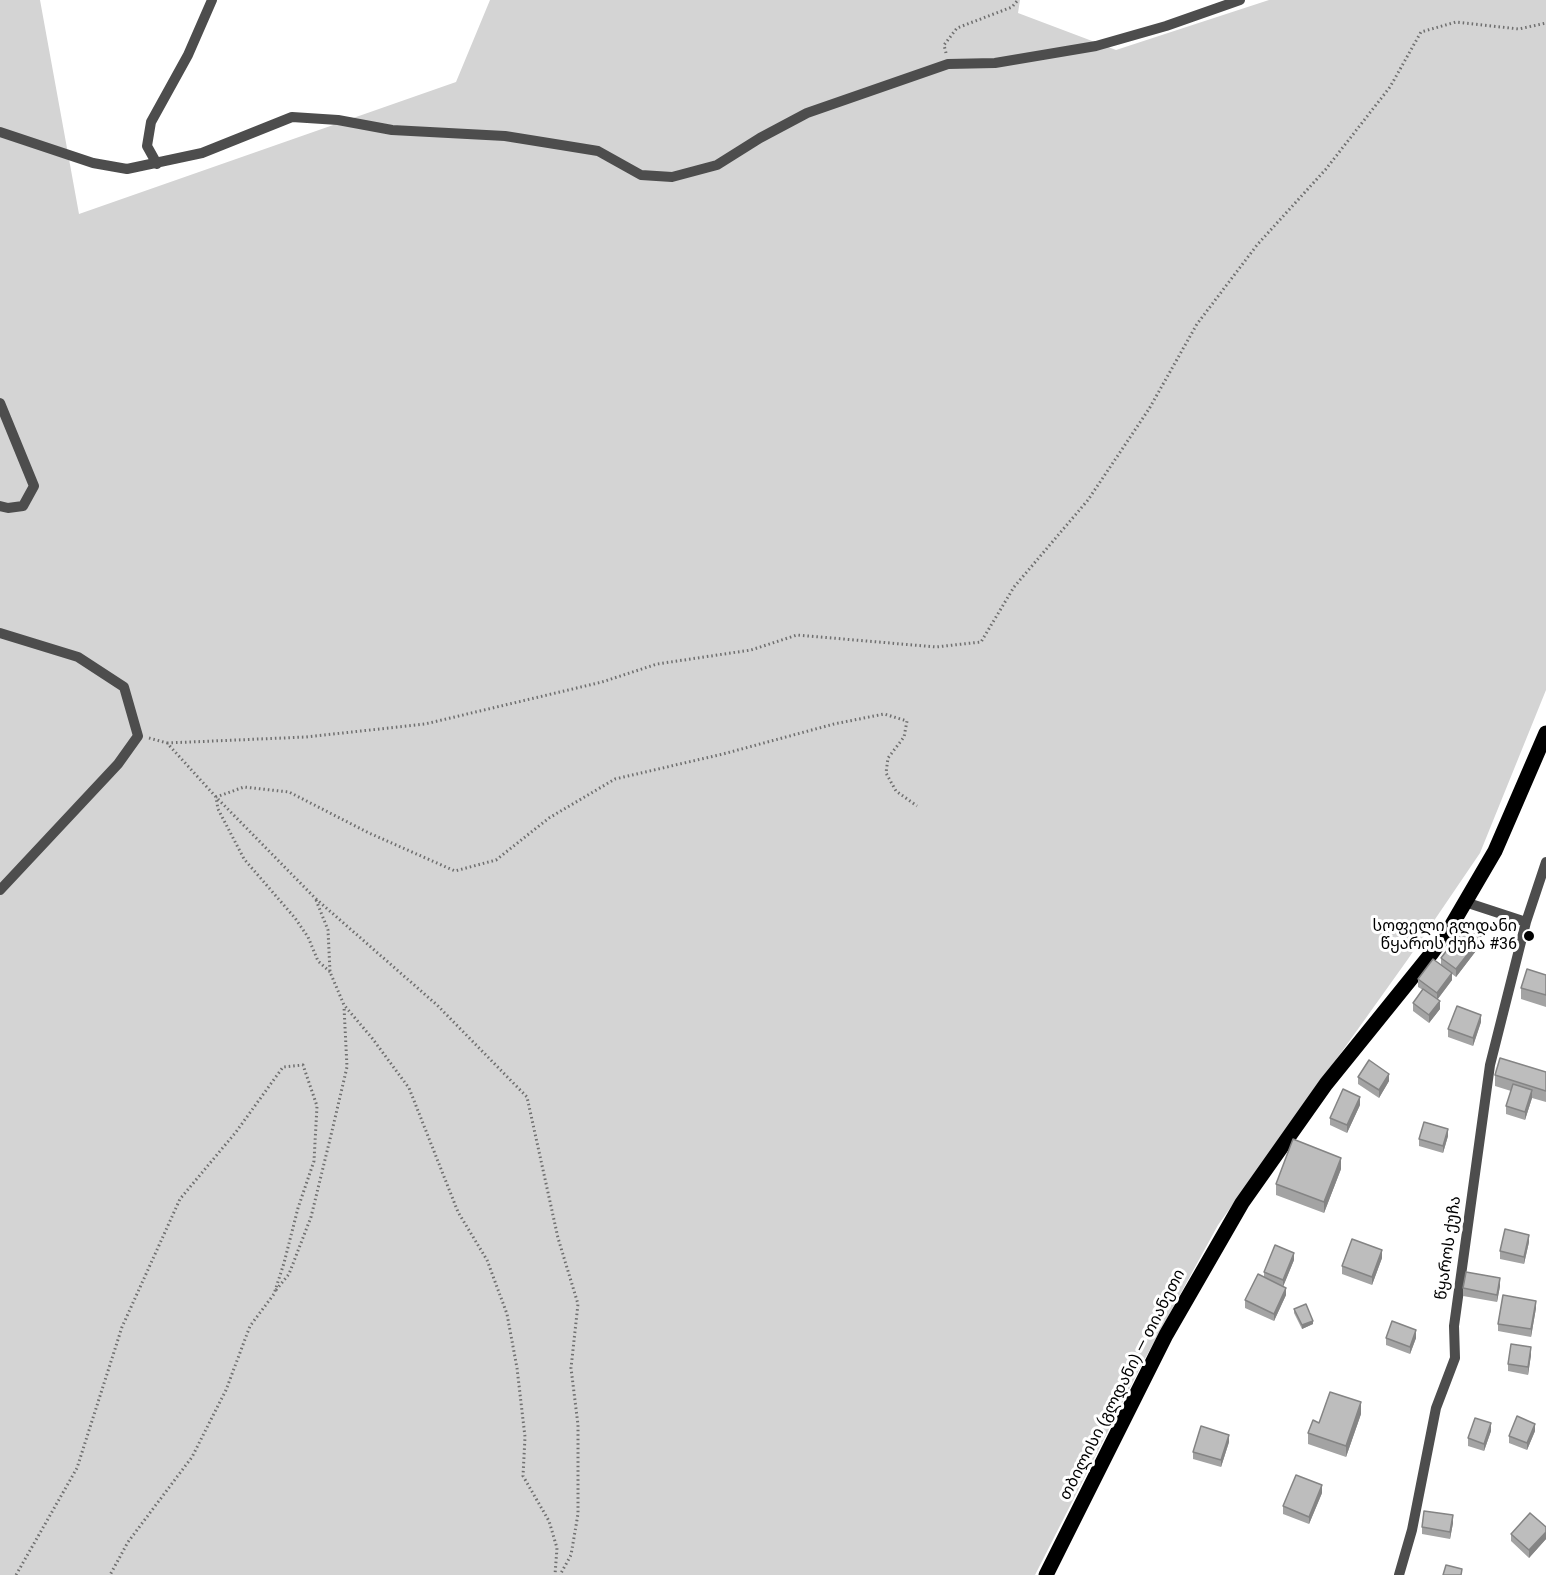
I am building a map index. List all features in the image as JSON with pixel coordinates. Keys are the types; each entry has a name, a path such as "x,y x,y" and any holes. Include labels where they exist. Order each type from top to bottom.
{"main road":[{"name":"თბილისი (გლდანი) — თიანეთი","path":"1046,1575 1166,1335 1242,1203 1326,1084 1431,954 1465,902 1495,851 1546,733"}],"street":[{"path":"157,164 147,146 151,122 188,55 212,0"},
{"path":"0,132 93,163 128,169 202,153 292,117 338,120 392,130 505,136 561,145 598,152 641,175 672,177 717,165 760,138 807,113 948,64 995,63 1096,46 1166,26 1240,0"},
{"path":"0,403 34,486 23,506 8,508 0,506"},
{"path":"0,633 78,657 124,687 138,736 118,764 0,890"},
{"name":"წყაროს ქუჩა","path":"1399,1575 1412,1530 1436,1408 1455,1358 1454,1326 1490,1065 1526,922 1546,862"},
{"path":"1465,902 1526,922"}],"path":[{"path":"948,64 944,45 957,28 1012,7 1018,0"},
{"path":"138,736 167,743 306,737 424,724 602,682 657,664 751,650 796,635 936,647 981,642 1014,586 1088,500 1149,409 1197,324 1257,245 1326,169 1390,87 1421,32 1456,22 1519,29 1546,23"},
{"path":"216,797 244,788 289,792 369,833 455,871 496,860 549,818 615,779 723,754 834,724 884,714 907,721 904,737 888,758 886,773 896,791 917,806"},
{"path":"167,743 216,797 315,898 437,1005 527,1097 558,1238 578,1305 571,1368 578,1425 578,1514 571,1555 560,1575"},
{"path":"216,797 218,809 244,859 295,918 308,937 318,961 330,972"},
{"path":"315,898 328,930 330,972 344,1005 409,1088 458,1212 487,1260 507,1314 524,1426 524,1476 552,1530 557,1548 555,1575"},
{"path":"110,1575 128,1542 192,1457 226,1390 250,1326 289,1274 311,1217 347,1067 344,1005"},
{"path":"16,1575 77,1468 122,1327 180,1199 236,1132 283,1067 303,1065 316,1106 314,1161 274,1294"}],"shaded area":[{"path":"0,0 40,0 79,214 456,82 490,0 1020,0 1018,13 1116,50 1269,0 1546,0 1546,690 1480,853 1408,959 1218,1225 1141,1366 1035,1575 0,1575"}],"building":[{"path":"1467,924 1482,936 1456,969 1441,958"},
{"path":"1433,959 1452,973 1437,993 1418,979"},
{"path":"1527,969 1546,975 1546,995 1521,988"},
{"path":"1423,989 1440,1001 1429,1015 1413,1003"},
{"path":"1457,1006 1481,1015 1473,1038 1448,1029"},
{"path":"1500,1058 1546,1072 1546,1091 1495,1075"},
{"path":"1369,1060 1389,1074 1379,1090 1358,1077"},
{"path":"1513,1084 1532,1090 1525,1112 1506,1106"},
{"path":"1343,1089 1360,1097 1347,1125 1330,1118"},
{"path":"1424,1122 1448,1129 1443,1146 1419,1139"},
{"path":"1293,1139 1341,1158 1324,1202 1276,1184"},
{"path":"1505,1229 1529,1235 1524,1257 1500,1251"},
{"path":"1352,1239 1382,1250 1372,1277 1342,1266"},
{"path":"1275,1245 1294,1253 1283,1280 1264,1272"},
{"path":"1466,1272 1500,1278 1497,1295 1463,1288"},
{"path":"1258,1274 1286,1288 1274,1314 1245,1300"},
{"path":"1503,1295 1536,1301 1531,1329 1498,1324"},
{"path":"1306,1304 1313,1321 1302,1325 1294,1309"},
{"path":"1392,1321 1416,1330 1410,1347 1386,1338"},
{"path":"1511,1344 1531,1347 1528,1367 1508,1364"},
{"path":"1330,1392 1361,1402 1346,1446 1308,1433 1313,1420 1319,1423"},
{"path":"1517,1416 1535,1424 1527,1443 1509,1436"},
{"path":"1475,1418 1491,1423 1484,1444 1468,1438"},
{"path":"1201,1426 1229,1435 1221,1460 1193,1452"},
{"path":"1296,1475 1322,1485 1309,1517 1283,1506"},
{"path":"1424,1511 1453,1515 1450,1532 1422,1527"},
{"path":"1530,1513 1546,1527 1546,1532 1529,1550 1511,1534"},
{"path":"1446,1565 1462,1569 1461,1575 1443,1575"}],"place":[{"name":"სოფელი გლდანი წყაროს ქუჩა #36","path":"1529,936"}]}
